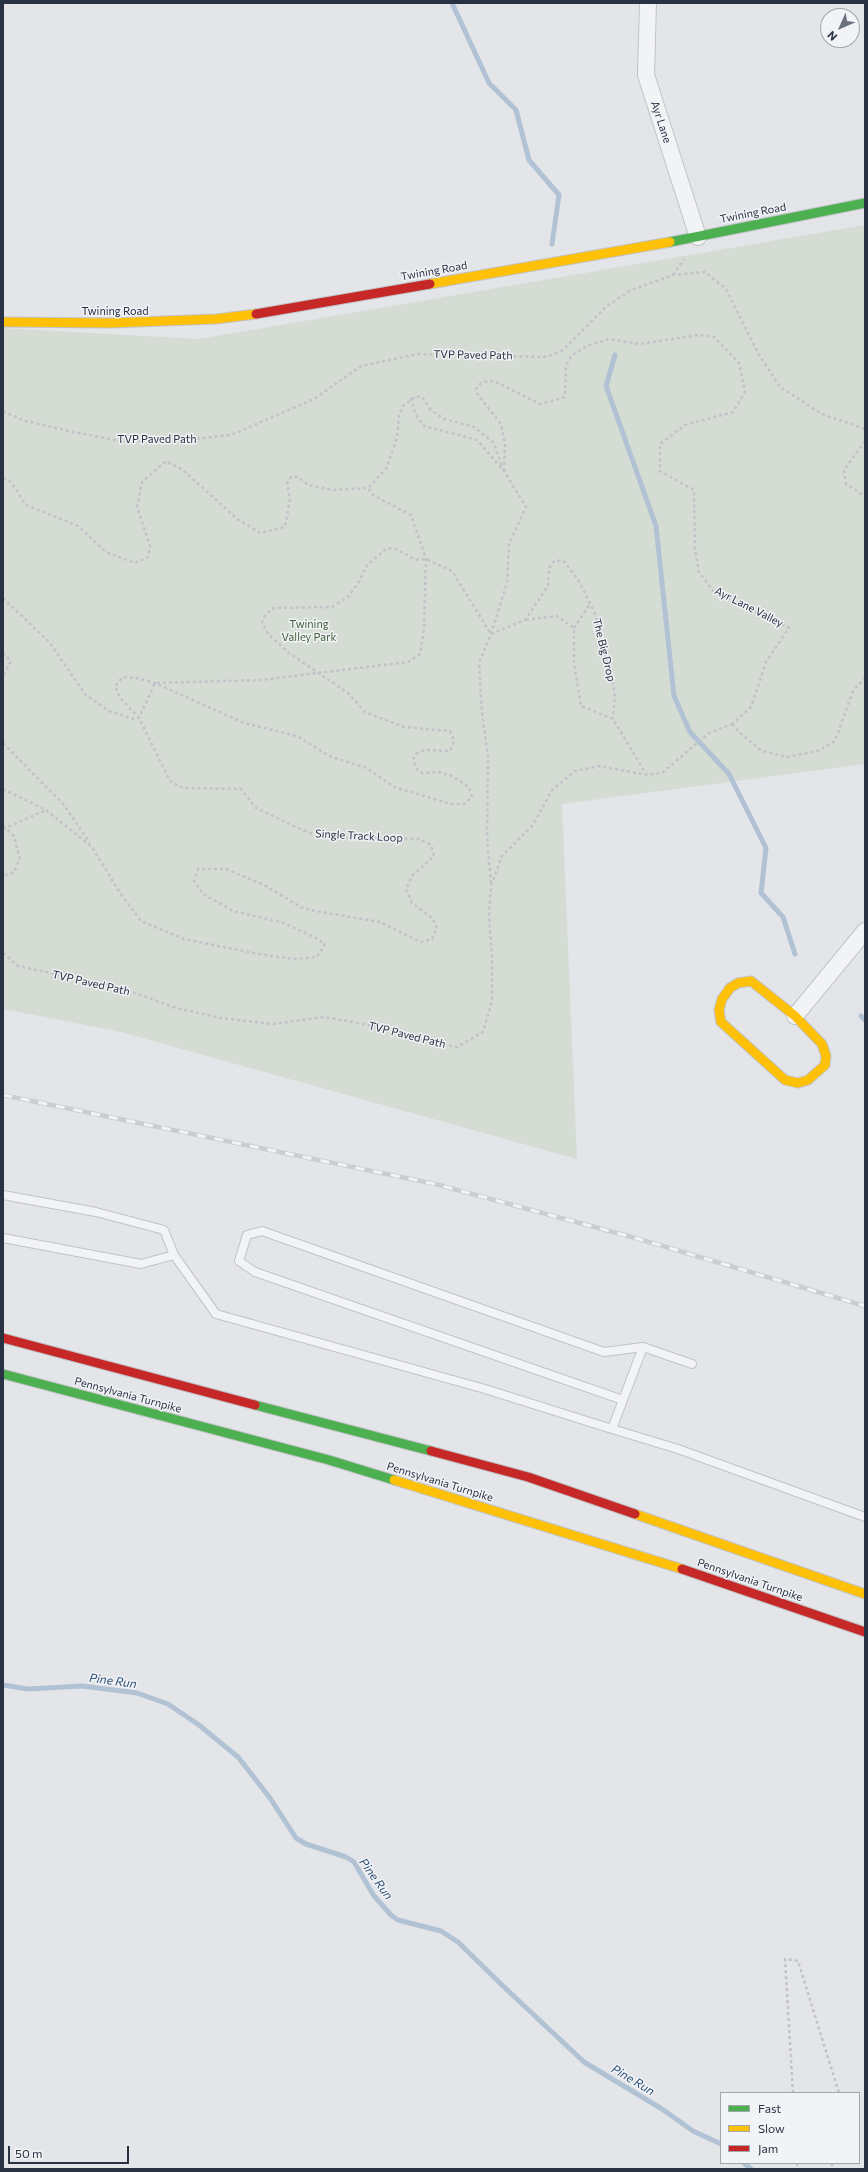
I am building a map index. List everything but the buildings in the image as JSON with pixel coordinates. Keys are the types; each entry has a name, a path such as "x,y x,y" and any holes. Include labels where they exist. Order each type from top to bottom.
{"main road":[{"name":"Twining Road","path":"3,322 126,323 216,319 269,312 698,237 865,203"},
{"path":"751,981 795,1016 822,1044 826,1056 825,1065 818,1073 808,1080 798,1083 785,1080 728,1030 721,1022 718,1010 722,999 730,988 738,983 751,981"},
{"path":"3,1338 528,1477 865,1594"},
{"name":"Pennsylvania Turnpike","path":"3,1374 329,1460 644,1556 865,1632"}],"street":[{"name":"Ayr Lane","path":"648,3 646,75 698,237"},
{"path":"795,1016 865,931"}],"lane":[{"path":"3,1195 96,1212 164,1230 174,1255 216,1314 485,1389 678,1449 865,1517"},
{"path":"622,1400 255,1272 239,1261 247,1236 262,1231 604,1352 643,1347 692,1364"},
{"path":"3,1238 141,1264 174,1255"},
{"path":"612,1429 643,1347"}],"path":[{"name":"TVP Paved Path","path":"3,411 22,420 121,441 186,440 231,435 314,399 361,366 417,354 542,357 552,355 563,350 607,306 631,290 673,275 705,272 726,289 758,353 780,388 822,414 865,429"},
{"name":"Ayr Lane Valley","path":"504,471 505,444 501,424 478,395 476,389 480,383 488,380 494,381 540,404 565,397 566,366 571,356 587,346 609,339 639,344 699,335 714,337 739,363 745,392 733,412 685,425 660,444 660,471 694,490 695,549 699,572 712,591 789,628 766,662 750,707 732,724"},
{"path":"3,478 11,482 26,505 78,526 106,552 135,563 148,557 150,546 137,507 142,482 166,461 183,470 236,518 260,533 285,527 290,499 287,483 291,477 298,476 308,485 332,490 368,488 386,469 397,438 399,416 402,406 411,398 416,396 422,397 431,410 444,419 459,422 479,431 494,443 504,471"},
{"path":"411,398 415,414 424,426 477,440 504,471 526,507 509,544 507,583 491,634 479,663 482,713 488,757 487,837 491,886"},
{"path":"865,440 844,470 846,484 865,496"},
{"path":"3,598 50,643 84,694 109,711 134,719 139,718 155,683 261,680 408,662 420,654 424,629 426,559 410,515 373,495 368,488"},
{"name":"Single Track Loop","path":"3,789 46,810 92,847 120,893 141,920 184,940 258,954 294,959 317,957 325,944 316,938 284,924 233,911 203,894 194,881 198,869 226,869 264,885 304,909 380,922 420,942 432,939 437,928 432,918 412,903 406,889 412,876 434,856 431,845 419,839 328,837 309,833 256,808 241,789 183,788 170,781 139,718 120,698 115,686 123,676 155,683 244,723 297,736 331,757 367,768 394,786 451,804 464,804 472,797 469,788 452,776 439,772 422,773 416,768 413,760 416,754 425,750 450,751 454,741 450,730 404,727 365,712 348,693 289,653 268,634 262,622 266,614 274,608 332,606 348,597 359,582 367,565 387,548 396,549 416,560 426,559 452,571 469,601 491,634"},
{"name":"The Big Drop","path":"525,620 548,586 549,568 555,560 565,562 580,583 596,616 615,693 613,720"},
{"path":"590,604 574,628 574,662 581,706 613,720 647,775"},
{"path":"491,634 525,620 556,616 574,628"},
{"path":"3,653 11,661 3,677"},
{"path":"732,724 740,733 762,751 787,757 818,751 835,741 853,691 865,678"},
{"name":"TVP Paved Path","path":"3,953 18,966 121,988 176,1008 221,1018 273,1024 324,1017 375,1026 422,1040 457,1047 483,1032 492,1001 492,958 489,917 491,886 502,856 533,825 552,790 575,771 599,766 647,775 662,773 709,733 723,726 732,724"},
{"path":"3,743 64,805 92,847"},
{"path":"4,829 46,810"},
{"path":"3,826 4,829 14,836 20,859 14,872 3,876"},
{"path":"793,2092 785,1959 798,1960 839,2092"}],"green space":[{"name":"Twining Valley Park","path":"865,225 865,764 562,804 577,1159 117,1031 3,1009 3,328 199,339"}],"waterway":[{"path":"452,3 489,83 516,110 529,160 559,195 552,244"},
{"path":"615,355 606,386 656,526 674,696 690,732 729,774 766,848 761,893 783,917 795,954"},
{"path":"861,1016 865,1020"},
{"name":"Pine Run","path":"3,1685 28,1689 82,1686 137,1693 168,1704 199,1725 238,1757 270,1798 296,1838 306,1844 346,1857 354,1862 374,1896 391,1915 398,1920 441,1931 458,1942 584,2062 662,2109 693,2131 720,2144"},
{"name":"Pine Run","path":"745,2164 751,2169"}],"railway":[{"path":"3,1095 435,1184 639,1239 865,1306"}],"traffic: fast":[{"path":"670,242 865,203"},
{"path":"3,1374 329,1460 394,1480"},
{"path":"255,1405 431,1451"}],"traffic: slow":[{"path":"430,284 670,242"},
{"path":"3,322 111,323 216,319 256,314"},
{"path":"751,981 795,1016 822,1044 826,1056 825,1065 808,1080 798,1083 785,1080 721,1022 719,1010 722,999 730,988 738,983 751,981"},
{"path":"394,1480 682,1569"},
{"path":"635,1514 865,1594"}],"traffic: jam":[{"path":"256,314 430,284"},
{"path":"3,1338 255,1405"},
{"path":"431,1451 528,1477 635,1514"},
{"path":"682,1569 865,1632"}]}
